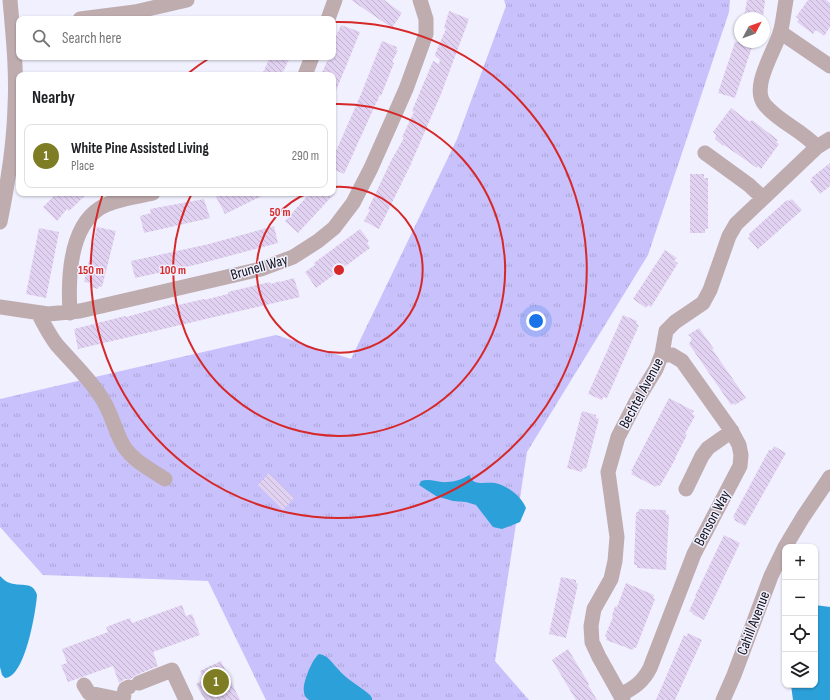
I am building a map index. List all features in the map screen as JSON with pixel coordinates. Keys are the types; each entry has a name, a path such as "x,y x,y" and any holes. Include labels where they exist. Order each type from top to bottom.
{"street":[{"path":"0,222 9,173 14,126 15,85 8,23 10,0"},
{"path":"104,16 135,12 187,0"},
{"path":"329,16 335,0"},
{"name":"Brunell Way","path":"0,306 48,314 70,313 277,264 299,254 318,241 334,228 346,213 361,187 414,68 427,27 420,0"},
{"path":"786,0 780,32 761,82 760,97 764,104 817,147"},
{"path":"780,32 830,66"},
{"path":"305,72 311,60"},
{"name":"Bechtel Avenue","path":"622,698 592,642 591,626 594,609 611,579 615,561 617,538 608,472 618,437 637,400 656,369 662,354 666,331 675,322 703,303 710,290 729,236 736,224 817,147 830,139"},
{"path":"705,153 749,185 763,198"},
{"path":"70,313 69,291 71,272 76,242 84,223 101,207 140,196"},
{"path":"38,313 56,343 100,394 111,414 120,441 144,466 165,479"},
{"name":"Benson Way","path":"622,698 646,676 672,612 682,581 694,554 740,466 741,455 739,445 732,431 682,361 672,355 662,354"},
{"path":"686,489 702,456 708,448 732,431"},
{"name":"Cahill Avenue","path":"787,544 830,477"},
{"name":"Cahill Avenue","path":"723,700 734,676 771,576 782,553"},
{"path":"84,685 89,693 128,694 172,670 186,700"}],"green space":[{"path":"504,0 730,0 729,12 648,255 527,452 495,661 529,700 266,700 208,581 43,575 0,527 0,399 276,335 351,359 457,139 506,6"}],"water":[{"path":"469,475 475,482 500,484 521,499 526,508 520,522 502,529 493,527 476,505 436,496 419,485 421,481 424,480 450,482 459,480"},
{"path":"0,576 9,583 30,586 37,595 32,628 24,656 12,675 5,678 2,675 0,667"},
{"path":"818,605 830,607 830,700 793,700 791,688 818,688"},
{"path":"319,654 327,658 345,676 370,695 372,700 309,700 304,693 306,678 311,666"}],"building":[{"path":"351,0 384,0 402,13 392,28"},
{"path":"747,0 765,0 764,12 745,12"},
{"path":"808,0 826,0 830,3 830,27 824,36 816,30 813,34 797,22 799,19 796,17"},
{"path":"449,11 469,19 441,94 410,166 379,229 364,221 370,210 368,209 392,159 404,138 402,137 414,112 412,111 433,61 439,64 440,60 435,56 435,54 446,29 444,28"},
{"path":"341,25 360,32 336,91 336,72 322,72 328,60 336,60 336,36"},
{"path":"382,41 397,47 396,50 398,50 392,62 394,63 381,96 379,95 378,101 344,174 336,170 336,151"},
{"path":"734,45 734,48 752,48 735,98 718,93"},
{"path":"269,60 289,60 283,72 263,72"},
{"path":"731,108 750,122 752,120 778,140 776,142 779,144 761,169 758,166 757,168 724,145 723,146 715,139 716,135 713,132"},
{"path":"830,163 830,186 820,194 810,181 813,180 811,178"},
{"path":"690,174 704,174 704,178 708,178 708,229 705,229 705,233 690,233"},
{"path":"54,196 85,196 69,211 67,209 57,221 43,207"},
{"path":"216,196 262,196 225,214"},
{"path":"307,196 332,196 298,233 285,221"},
{"path":"204,199 210,218 144,233 140,216 151,213 150,209"},
{"path":"792,199 802,210 758,249 748,238 750,236 749,234 787,200 789,201"},
{"path":"274,226 278,243 199,264 135,278 131,261 209,244"},
{"path":"97,227 116,231 102,287 99,286 98,289 90,287 91,283 84,282"},
{"path":"39,228 59,232 46,298 26,294"},
{"path":"360,229 369,241 367,243 370,248 316,288 305,272 315,265 314,263"},
{"path":"665,250 677,258 674,261 678,263 651,307 648,305 646,308 633,299"},
{"path":"294,278 300,297 78,349 74,329 177,303 178,305 204,300 228,294 228,292 232,291"},
{"path":"623,315 637,321 636,324 639,325 607,398 603,397 602,400 588,394"},
{"path":"699,328 746,398 735,405 734,403 731,405 689,344 692,338 688,335"},
{"path":"669,398 694,411 692,414 695,416 685,434 687,435 676,458 660,486 658,485 656,487 631,474 633,471 631,471"},
{"path":"582,411 596,415 596,418 599,419 586,469 583,468 582,472 567,468"},
{"path":"774,446 786,453 745,526 734,520 735,518 733,517 769,450 772,450"},
{"path":"269,473 294,498 283,510 258,485"},
{"path":"639,509 666,510 666,514 669,515 666,570 637,568 637,565 634,565 636,512 638,512"},
{"path":"724,535 740,543 704,620 689,611"},
{"path":"561,577 576,580 576,583 578,584 566,638 549,634"},
{"path":"626,583 654,595 653,598 655,599 636,648 634,647 633,650 606,640 607,637 605,636 613,617 615,606 617,607"},
{"path":"182,605 186,616 192,614 200,635 153,652 158,666 136,675 131,679 125,679 119,683 113,666 68,682 61,665 67,663 62,649 108,632 106,627 130,618 132,623"},
{"path":"688,633 702,640 675,700 656,700 684,635 686,637"},
{"path":"568,649 597,700 576,700 552,660"},
{"path":"221,661 240,700 205,700 196,684 204,680 200,671"}],"place":[{"name":"White Pine Assisted Living","path":"216,682"}]}
